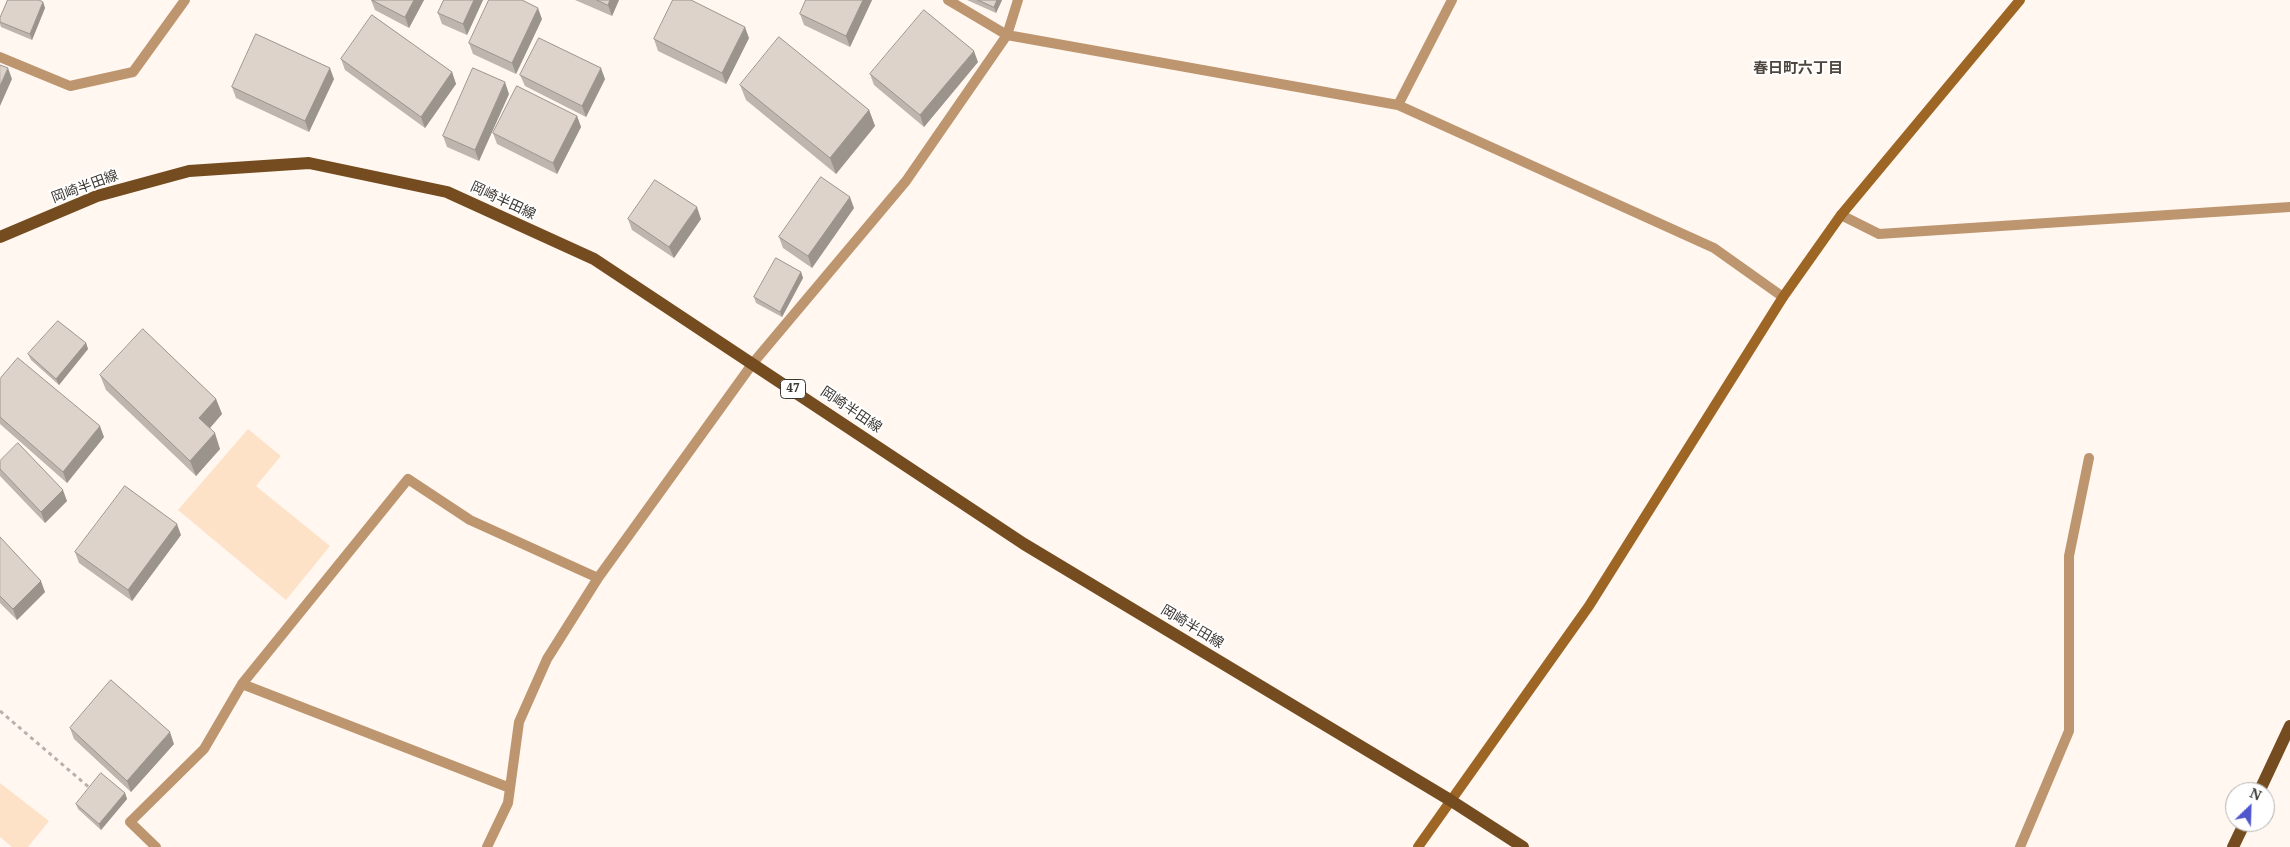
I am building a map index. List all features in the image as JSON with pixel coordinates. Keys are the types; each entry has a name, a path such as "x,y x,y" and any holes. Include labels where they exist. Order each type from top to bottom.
{"main road":[{"name":"岡崎半田線","path":"0,237 97,196 189,171 309,163 447,192 594,259 1024,544 1450,800 1523,847"},
{"path":"2264,782 2290,726"},
{"path":"2233,847 2240,832"}],"street":[{"path":"0,56 70,86 133,72 185,0"},
{"path":"948,0 1007,35 1398,105 1714,248 1783,298"},
{"path":"487,847 508,803 519,722 547,659 598,578 753,363 906,181 1007,35 1018,0"},
{"path":"1398,105 1452,0"},
{"path":"1418,847 1589,606 1783,298 1840,215 2020,0"},
{"path":"1840,215 1879,234 2290,207"},
{"path":"2020,847 2069,731 2070,556 2089,458"},
{"path":"156,847 130,822 204,749 242,684 408,479 470,520 598,578"},
{"path":"242,684 510,788"}],"path":[{"path":"0,711 94,791"}],"shaded area":[{"path":"248,429 281,456 256,486 330,546 286,600 178,510"},
{"path":"0,783 49,821 28,847 12,847 0,837"}],"building":[{"path":"8,0 39,0 43,2 30,34 0,22"},
{"path":"372,0 414,0 405,17"},
{"path":"444,0 474,0 463,24 438,13"},
{"path":"489,0 522,0 538,8 512,63 469,43"},
{"path":"597,0 610,0 608,5"},
{"path":"673,0 691,0 745,27 722,73 654,39"},
{"path":"806,0 863,0 846,36 800,14"},
{"path":"978,0 997,0 994,7"},
{"path":"924,10 974,51 920,115 870,74"},
{"path":"372,15 452,72 421,117 341,59"},
{"path":"256,34 330,68 305,121 232,87"},
{"path":"779,37 869,110 830,158 740,85"},
{"path":"539,38 601,68 582,106 520,75"},
{"path":"0,65 8,68 0,86"},
{"path":"473,68 505,82 475,150 443,136"},
{"path":"517,86 577,116 553,163 493,133"},
{"path":"821,177 850,197 808,256 779,237"},
{"path":"655,180 697,207 669,247 628,219"},
{"path":"776,258 801,272 780,312 754,297"},
{"path":"58,321 86,343 56,379 28,354"},
{"path":"143,329 216,399 199,418 215,433 190,461 100,375"},
{"path":"18,358 100,426 63,472 0,417 0,379"},
{"path":"18,443 63,490 41,512 0,469 0,461"},
{"path":"125,486 177,524 128,590 75,552"},
{"path":"0,537 41,581 13,609 0,596"},
{"path":"111,680 170,732 127,781 70,728"},
{"path":"101,773 125,793 99,824 76,804"}],"district":[{"name":"春日町六丁目","path":"1798,69"}]}
